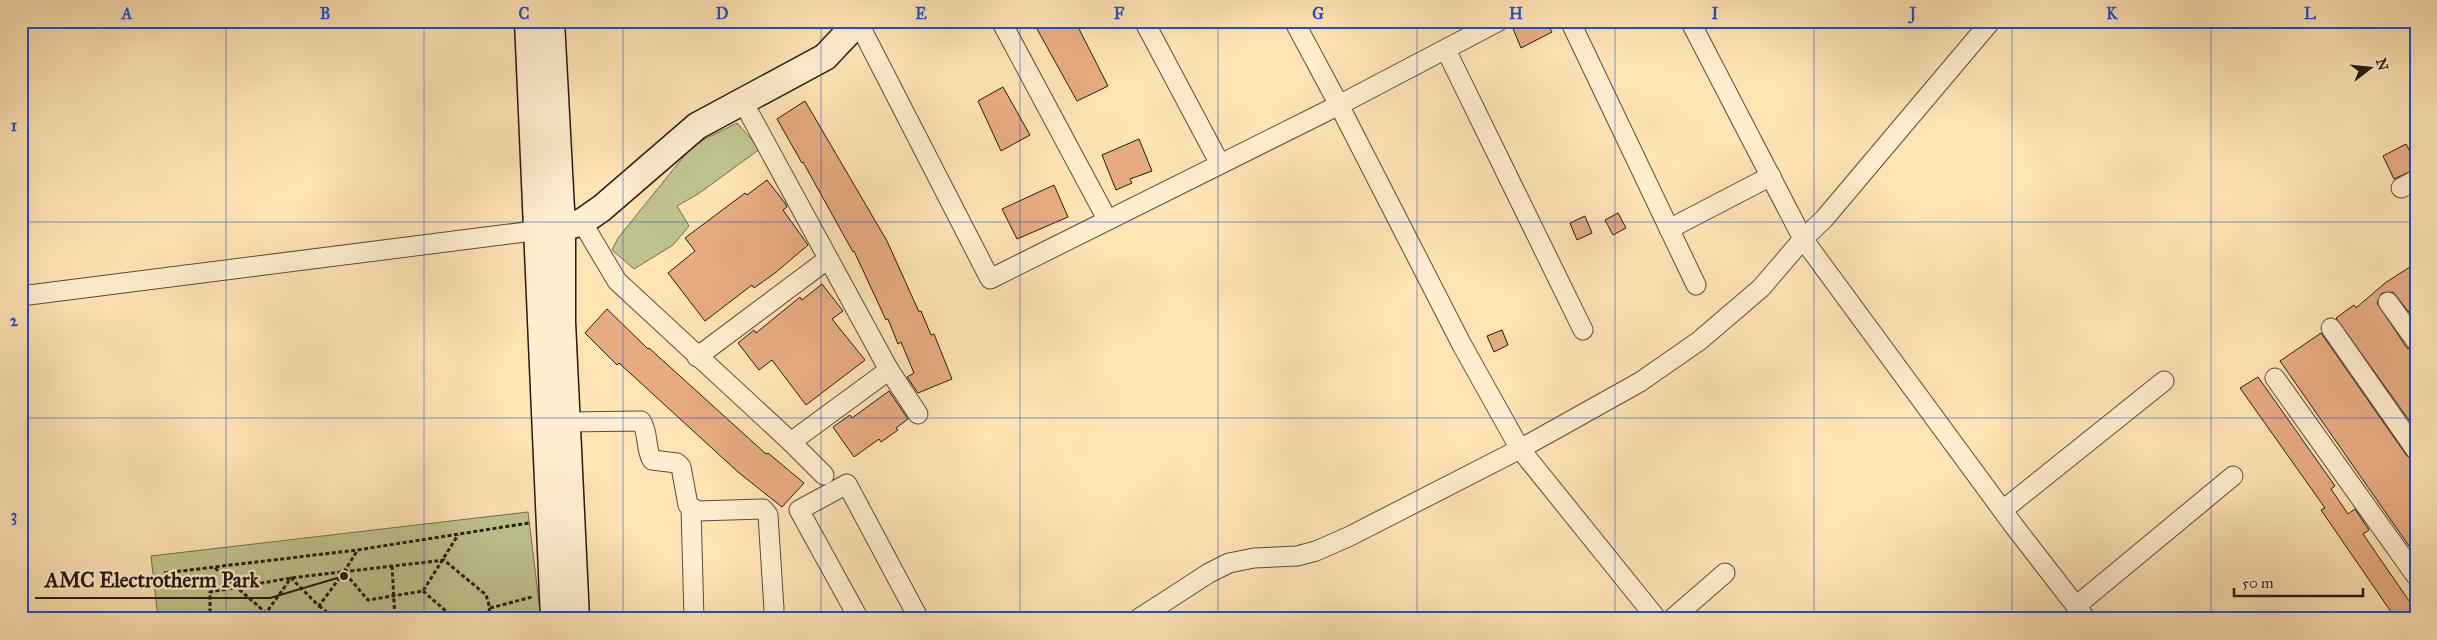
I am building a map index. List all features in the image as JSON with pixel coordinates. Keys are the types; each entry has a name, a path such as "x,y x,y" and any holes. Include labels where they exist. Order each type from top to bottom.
{"street":[{"path":"528,21 554,619"},
{"path":"551,21 572,225 562,322 576,619"},
{"path":"1001,21 1107,219"},
{"path":"1144,21 1220,164"},
{"path":"1294,21 1462,345 1520,449 1649,616"},
{"path":"21,296 572,225 602,208 697,126 826,56 859,22 990,279 1339,105 1499,21"},
{"path":"1570,21 1696,285"},
{"path":"1690,21 1804,239 2003,510 2081,612 2233,476"},
{"path":"1138,619 1209,573 1229,563 1254,558 1297,556 1316,551 1350,536 1520,449 1640,382 1699,341 1761,288 1804,239 1831,212 1991,21"},
{"path":"1446,50 1583,330"},
{"path":"742,100 889,370 918,414"},
{"path":"1669,229 1770,176"},
{"path":"572,225 617,281 791,442 824,475"},
{"path":"697,356 828,259"},
{"path":"2388,302 2416,341"},
{"path":"2332,328 2416,450"},
{"path":"791,442 889,370"},
{"path":"2275,378 2414,569"},
{"path":"2003,510 2164,381"},
{"path":"567,422 641,421 645,426 648,454 652,460 676,463 681,467 688,505 691,508 697,511 763,509 768,515 774,609 772,619"},
{"path":"859,619 799,510 847,484 919,619"},
{"path":"691,508 694,619"},
{"path":"1672,619 1725,573"}],"path":[{"path":"164,573 357,550 529,523"},
{"path":"344,572 368,600 423,591 444,560 458,534"},
{"path":"319,606 344,572 357,550"},
{"path":"210,619 210,592 292,578 444,560 486,595 490,608 486,619"},
{"path":"392,566 396,619"},
{"path":"215,568 238,586 266,613 267,619"},
{"path":"292,578 319,606 336,619"},
{"path":"266,613 292,578"},
{"path":"423,591 455,619"},
{"path":"490,608 538,596"}],"green space":[{"path":"737,123 760,149 698,194 677,206 689,226 673,245 634,269 612,250 618,238 693,145"},
{"path":"528,512 541,619 158,619 151,556"}],"building":[{"path":"1052,21 1075,21 1108,86 1077,101 1037,29"},
{"path":"1510,21 1546,21 1552,32 1521,48"},
{"path":"1003,87 1030,135 1001,151 978,101"},
{"path":"805,101 887,241 919,312 921,311 931,335 934,334 952,379 918,393 907,377 914,373 901,342 898,344 888,319 886,320 854,251 777,119"},
{"path":"1139,139 1152,171 1130,179 1132,183 1116,190 1102,155"},
{"path":"2406,144 2416,163 2416,169 2394,179 2383,156"},
{"path":"767,180 785,203 787,207 783,210 808,245 775,273 754,288 752,285 705,321 668,273 695,251 685,238 745,193 747,195"},
{"path":"1054,185 1068,217 1017,239 1002,209"},
{"path":"1618,213 1626,228 1613,235 1605,220"},
{"path":"1585,216 1592,233 1577,240 1570,223"},
{"path":"2416,263 2416,321 2393,292 2382,293 2377,303 2407,348 2416,352 2416,430 2336,318 2354,305 2356,308 2385,283"},
{"path":"822,284 843,311 832,319 865,360 806,405 772,360 759,370 738,343 754,330 756,333 800,297 802,300"},
{"path":"607,309 648,349 766,454 768,453 804,483 782,507 738,472 619,363 617,365 585,333"},
{"path":"1502,330 1508,345 1494,352 1487,336"},
{"path":"2321,333 2407,456 2416,461 2416,556 2280,361"},
{"path":"2258,377 2335,486 2331,489 2348,514 2355,509 2369,530 2363,534 2414,608 2399,619 2396,619 2321,510 2325,508 2240,388"},
{"path":"889,391 908,419 896,428 898,430 881,442 879,439 854,457 833,427 850,415 852,418"}],"place":[{"name":"AMC Electrotherm Park","path":"344,576"}]}
